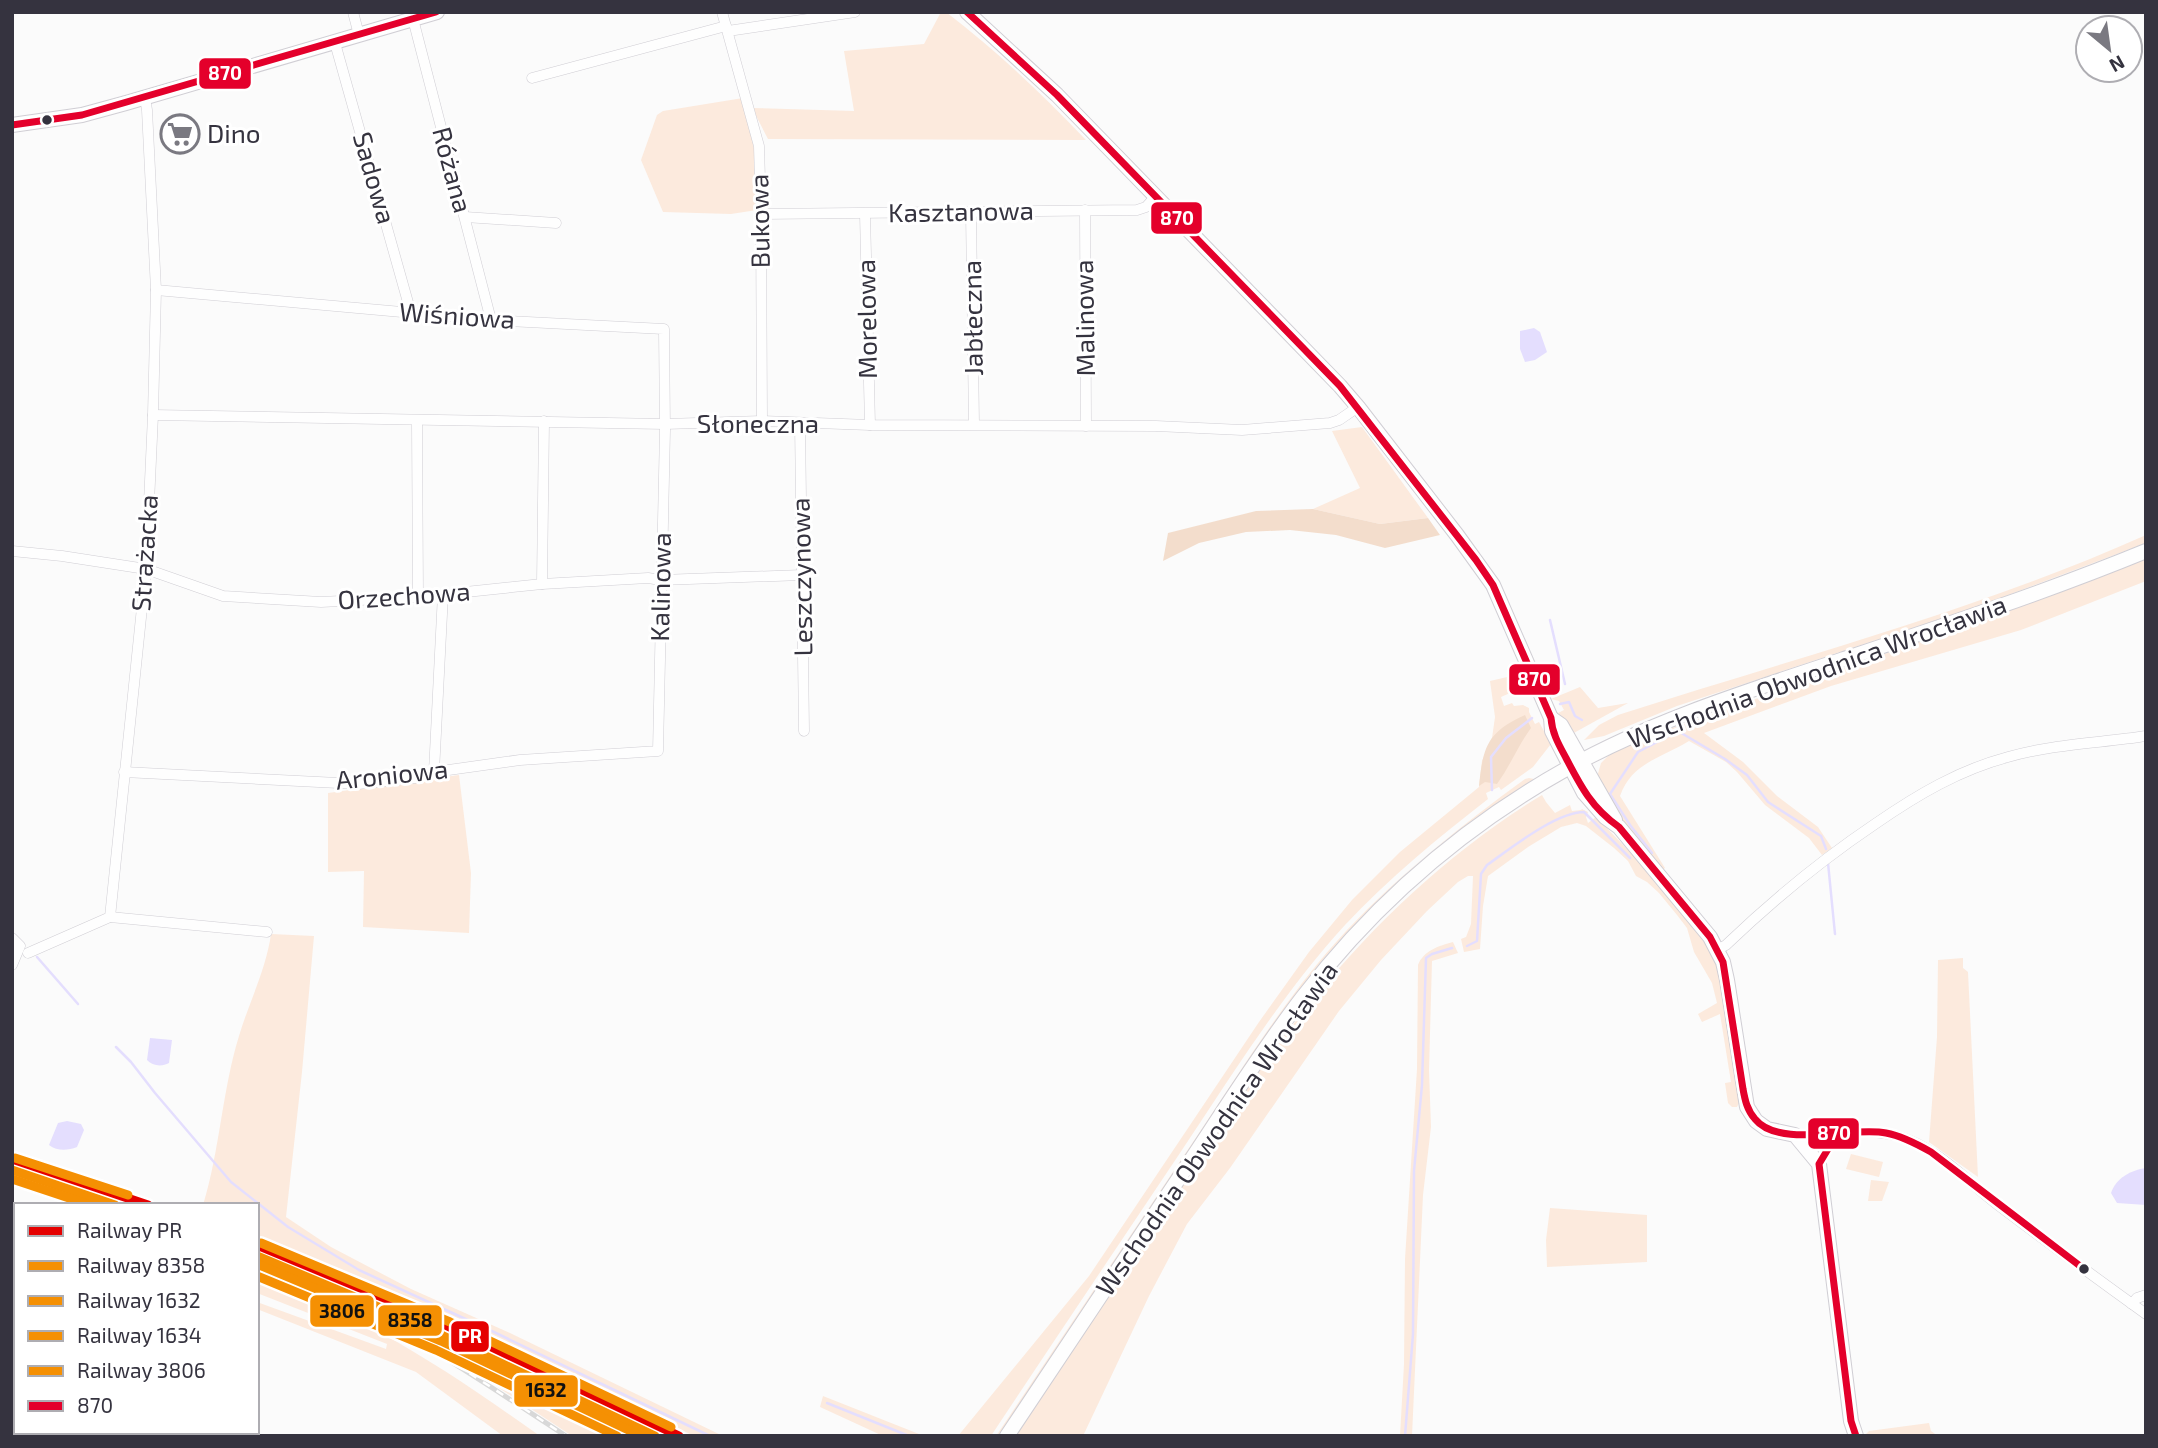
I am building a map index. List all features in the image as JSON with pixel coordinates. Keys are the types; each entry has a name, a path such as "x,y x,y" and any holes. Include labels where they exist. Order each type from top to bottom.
{"street":[{"path":"353,12 359,36"},
{"path":"12,125 82,115 438,12"},
{"name":"Bukowa","path":"722,12 759,146 762,421"},
{"path":"532,78 727,29 855,12"},
{"path":"967,12 1057,95 1340,386 1464,543 1493,585 1551,718 1552,731 1576,764 1590,790 1710,937 1717,950 1727,980 1748,1107 1756,1121 1767,1129 1795,1135 1886,1133 1915,1143 1931,1152 2146,1314"},
{"name":"Różana","path":"414,19 491,320"},
{"name":"Sadowa","path":"335,43 411,313"},
{"name":"Strażacka","path":"110,916 146,569 153,415 156,290 145,98"},
{"name":"Kasztanowa","path":"761,215 1137,210 1146,207 1156,197"},
{"name":"Malinowa","path":"1085,211 1086,426"},
{"name":"Jabłeczna","path":"971,213 974,424"},
{"name":"Morelowa","path":"865,214 870,425"},
{"path":"465,217 556,223"},
{"name":"Wiśniowa","path":"156,290 491,320 664,329 665,424"},
{"name":"Słoneczna","path":"153,415 665,424 762,421 870,425 1156,426 1242,430 1339,421 1358,407"},
{"path":"417,421 418,597"},
{"path":"542,584 544,421"},
{"name":"Leszczynowa","path":"800,423 804,731"},
{"name":"Kalinowa","path":"658,751 665,424"},
{"name":"Orzechowa","path":"12,551 146,569 223,596 321,602 418,597 542,584 648,578 661,580 802,575"},
{"name":"Wschodnia Obwodnica Wrocławia","path":"1007,1436 1287,1018 1368,922 1428,865 1495,813 1611,746 1692,711 2003,605 2146,551"},
{"path":"434,772 443,594"},
{"path":"1551,718 1561,725 1571,741 1576,764"},
{"path":"1717,950 1810,870 1877,822 1933,787 1969,769 2010,756 2049,748 2146,736"},
{"path":"1571,741 1590,746 1611,746"},
{"path":"1590,790 1597,766 1611,746"},
{"name":"Aroniowa","path":"124,772 359,784 415,778 434,772 520,760 658,751"},
{"path":"1548,780 1590,790"},
{"path":"28,953 110,916 267,932"},
{"path":"12,938 20,946 12,965"},
{"path":"1819,1164 1828,1149 1844,1133"},
{"path":"1795,1135 1819,1164 1851,1421 1856,1436"},
{"path":"2132,1304 2137,1298 2146,1295"}],"shaded area":[{"path":"941,12 946,12 1001,58 1086,140 768,139 752,108 854,111 844,51 924,44"},
{"path":"743,98 755,153 757,210 731,214 663,212 641,160 657,115 663,111"},
{"path":"1534,328 1540,332 1547,352 1535,360 1525,362 1520,349 1520,331"},
{"path":"1362,427 1428,518 1380,524 1313,509 1360,488 1332,431"},
{"path":"1313,509 1380,524 1428,518 1440,535 1385,548 1336,535 1290,530 1246,532 1199,543 1163,561 1168,533 1256,511"},
{"path":"2146,535 2146,543 1982,605 1677,706 1604,736 1584,740 1599,725 1618,715 1951,610 2082,562"},
{"path":"2146,557 2146,581 2021,630 1831,686 1704,733 1743,762 1777,796 1818,827 1832,848 1822,855 1809,838 1765,805 1726,762 1689,741 1640,768 1632,775 1620,796 1665,868 1661,871 1623,824 1597,777 1601,763 1611,753 1672,728 2014,609"},
{"path":"1520,674 1517,682 1508,691 1510,693 1501,697 1504,706 1512,703 1514,706 1523,705 1529,708 1535,724 1539,722 1551,744 1533,767 1501,790 1499,787 1486,793 1488,799 1396,875 1322,951 1238,1065 991,1436 958,1436 1089,1276 1309,952 1352,900 1400,852 1479,787 1482,761 1492,738 1495,717 1490,681"},
{"path":"1580,687 1598,708 1628,703 1572,734 1558,713 1564,710 1559,701 1551,699"},
{"path":"1525,715 1531,728 1502,777 1497,784 1485,782 1479,786 1489,742 1502,728"},
{"path":"459,775 471,873 469,933 363,927 364,871 328,872 328,793"},
{"path":"1529,778 1534,779 1464,827 1408,872 1345,936 1288,1004 999,1436 996,1436 1250,1056 1306,978 1347,930 1410,869 1478,814"},
{"path":"1542,795 1555,813 1570,805 1572,811 1582,809 1588,812 1588,823 1596,817 1700,932 1719,966 1738,1092 1737,1107 1728,1103 1725,1083 1731,1082 1720,1014 1702,1022 1698,1014 1717,1003 1712,983 1694,952 1687,928 1659,893 1636,876 1628,861 1614,848 1586,826 1577,823 1561,827 1488,876 1480,949 1464,952 1461,939 1466,937 1471,924 1473,876 1468,876 1427,911 1381,960 1339,1011 1230,1168 1187,1224 1149,1296 1083,1436 1015,1436 1256,1077 1314,998 1365,940 1420,886 1479,838"},
{"path":"271,934 314,936 286,1217 331,1247 411,1289 510,1333 723,1436 694,1436 423,1308 259,1239 259,1203 204,1203 233,1057"},
{"path":"1453,942 1458,953 1432,961 1429,1070 1431,1127 1423,1195 1412,1436 1400,1436 1405,1259 1417,1069 1418,965 1428,952"},
{"path":"1963,958 1963,968 1968,972 1978,1177 1929,1142 1937,1037 1938,960"},
{"path":"150,1038 172,1040 169,1063 157,1065 147,1060"},
{"path":"67,1121 81,1124 84,1130 77,1147 62,1150 49,1145 58,1123"},
{"path":"1851,1154 1883,1162 1879,1177 1846,1169"},
{"path":"2146,1168 2146,1205 2117,1203 2111,1193 2116,1183 2130,1173"},
{"path":"1871,1180 1889,1182 1882,1201 1868,1201"},
{"path":"1550,1208 1647,1215 1647,1262 1547,1267 1546,1240"},
{"path":"259,1281 336,1311 381,1333 442,1369 540,1436 503,1436 416,1372 259,1310 259,1303 386,1349 387,1344 259,1294"},
{"path":"397,1314 656,1436 572,1436 393,1318"},
{"path":"823,1396 924,1436 883,1436 820,1407"},
{"path":"1929,1423 1931,1431 1938,1436 1864,1436 1869,1431"}],"waterway":[{"path":"1550,620 1565,684"},
{"path":"1560,704 1569,702 1575,716 1582,720"},
{"path":"1492,790 1491,757 1506,738 1532,718"},
{"path":"1652,853 1610,794 1638,752 1678,731 1747,775 1768,802 1821,836 1826,849"},
{"path":"1467,946 1477,941 1481,874 1487,865 1547,825 1560,818 1584,812 1630,858"},
{"path":"1828,863 1835,934"},
{"path":"1405,1436 1413,1334 1414,1171 1422,1085 1426,958 1452,948"},
{"path":"37,957 78,1004"},
{"path":"116,1047 231,1182 258,1203"},
{"path":"259,1204 288,1227 359,1270 710,1436"},
{"path":"827,1403 909,1436"}],"railway":[{"path":"13,1183 73,1203"},
{"path":"259,1264 339,1298 416,1340 566,1436"}],"rail line":[{"name":"1634","path":"15,1158 128,1195"},
{"name":"PR","path":"12,1159 142,1203"},
{"name":"8358","path":"12,1170 109,1203"},
{"name":"1632","path":"12,1179 84,1203"},
{"name":"1634","path":"261,1243 450,1322 671,1427"},
{"name":"PR","path":"259,1246 418,1312 679,1436"},
{"name":"8358","path":"259,1257 414,1322 655,1436"},
{"name":"1632","path":"259,1265 441,1341 641,1436"},
{"name":"3806","path":"259,1277 436,1350 617,1436"}],"transit line":[{"name":"870","path":"12,125 82,115 436,12"},
{"name":"870","path":"967,12 1057,95 1340,386 1476,560 1493,585 1551,718 1556,739 1582,788 1601,812 1619,827 1710,937 1723,962 1744,1093 1748,1108 1755,1119 1766,1128 1781,1133 1817,1135 1872,1132 1892,1134 1909,1141 1931,1152 2084,1269"},
{"name":"870","path":"1844,1133 1828,1149 1819,1164 1851,1421 1856,1436"}],"place":[{"name":"Dino","path":"180,134"}]}
